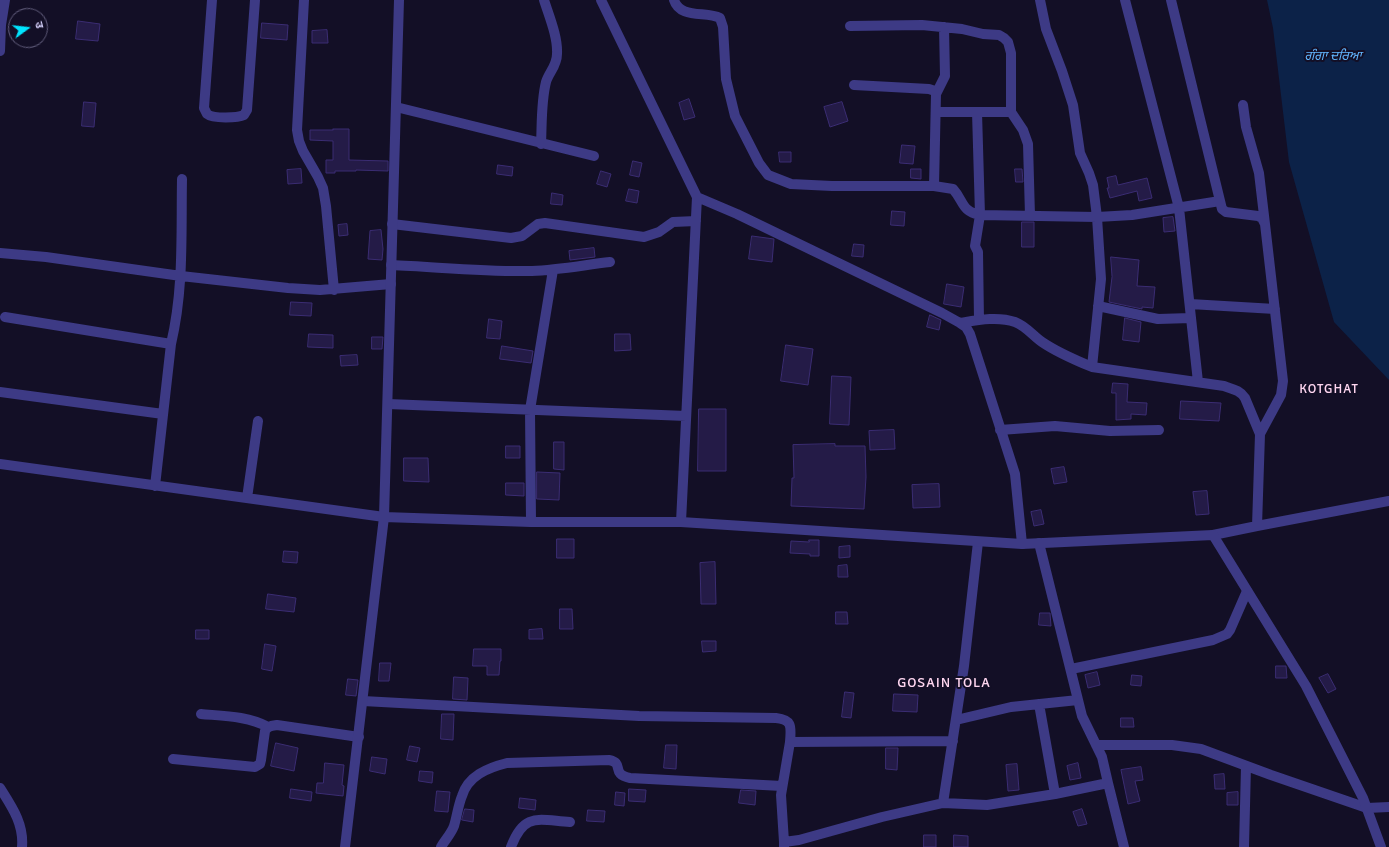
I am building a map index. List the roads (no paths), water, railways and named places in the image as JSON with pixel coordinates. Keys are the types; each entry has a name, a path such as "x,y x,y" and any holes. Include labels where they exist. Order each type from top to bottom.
{"street":[{"path":"0,51 1,25 5,0"},
{"path":"212,0 204,108 211,116 239,118 244,115 247,110 255,0"},
{"path":"304,0 297,130 303,151 323,188 334,290"},
{"path":"345,847 384,517 399,0"},
{"path":"541,144 545,89 548,78 556,62 557,53 544,0"},
{"path":"601,0 697,197 681,522"},
{"path":"674,0 675,4 686,12 715,15 720,18 723,27 726,79 735,116 759,163 768,174 791,184 832,186 934,186 953,189 967,210 980,215 1098,217 1132,215 1220,201"},
{"path":"1040,0 1046,29 1062,70 1073,105 1080,153 1093,185 1098,217 1101,279 1092,367"},
{"path":"1125,0 1179,208 1198,382"},
{"path":"1171,0 1222,209 1226,212 1258,216 1262,218 1265,224"},
{"path":"850,26 922,25 944,27 999,35 1008,42 1011,53 1011,112 1023,130 1028,144 1030,216"},
{"path":"934,186 936,94 945,76 944,27"},
{"path":"854,84 929,89 934,91 936,94"},
{"path":"1243,105 1246,127 1259,173 1282,380 1281,395 1260,434"},
{"path":"396,106 541,144 594,156"},
{"path":"936,112 1011,112"},
{"path":"977,112 980,215 975,246 978,252 979,320"},
{"path":"155,486 171,344 176,322 181,276 182,179"},
{"path":"697,197 738,214 966,327 970,334 1014,474 1022,544"},
{"path":"392,224 510,238 522,236 538,224 544,222 644,237 659,232 673,222 696,221"},
{"path":"0,253 46,257 181,276 288,288 334,290 391,284"},
{"path":"391,265 510,271 553,270 610,262"},
{"path":"531,522 530,410 553,270"},
{"path":"1190,304 1275,309"},
{"path":"1098,306 1158,319 1192,318"},
{"path":"5,317 171,344"},
{"path":"960,323 979,320 1007,320 1016,322 1024,326 1041,342 1060,353 1092,367 1224,386 1242,393 1260,434 1257,526"},
{"path":"0,392 163,414"},
{"path":"388,404 686,416"},
{"path":"247,498 258,421"},
{"path":"1000,430 1055,426 1110,431 1159,430"},
{"path":"0,464 384,517 531,522 681,522 1022,544 1213,535 1389,501"},
{"path":"1213,535 1306,686 1363,798 1381,847"},
{"path":"943,803 964,666 978,542"},
{"path":"1039,543 1082,716 1102,757 1124,847"},
{"path":"1071,669 1213,640 1226,634 1230,630 1247,591"},
{"path":"956,720 1012,707 1078,700"},
{"path":"363,701 639,716 785,719 791,728 781,795 784,845 882,817 943,803 986,805 1055,794 1108,783"},
{"path":"1039,704 1055,794"},
{"path":"201,714 245,719 261,723 268,727 277,725 359,736"},
{"path":"173,759 256,767 260,764 265,731 268,727"},
{"path":"790,742 953,741"},
{"path":"1096,745 1144,744 1201,749 1367,808 1389,807"},
{"path":"441,847 454,827 462,795 468,783 478,774 493,767 507,763 609,760 618,764 619,774 622,777 782,786"},
{"path":"1244,847 1246,766"},
{"path":"0,788 21,826 23,837 22,847"},
{"path":"511,847 515,836 522,826 529,822 537,820 570,822"}],"water":[{"name":"ਗੰਗਾ ਦਰਿਆ","path":"1267,0 1389,0 1389,380 1334,322 1289,162 1273,28"}],"district":[{"name":"KOTGHAT","path":"1329,390"},
{"name":"GOSAIN TOLA","path":"944,683"}]}
